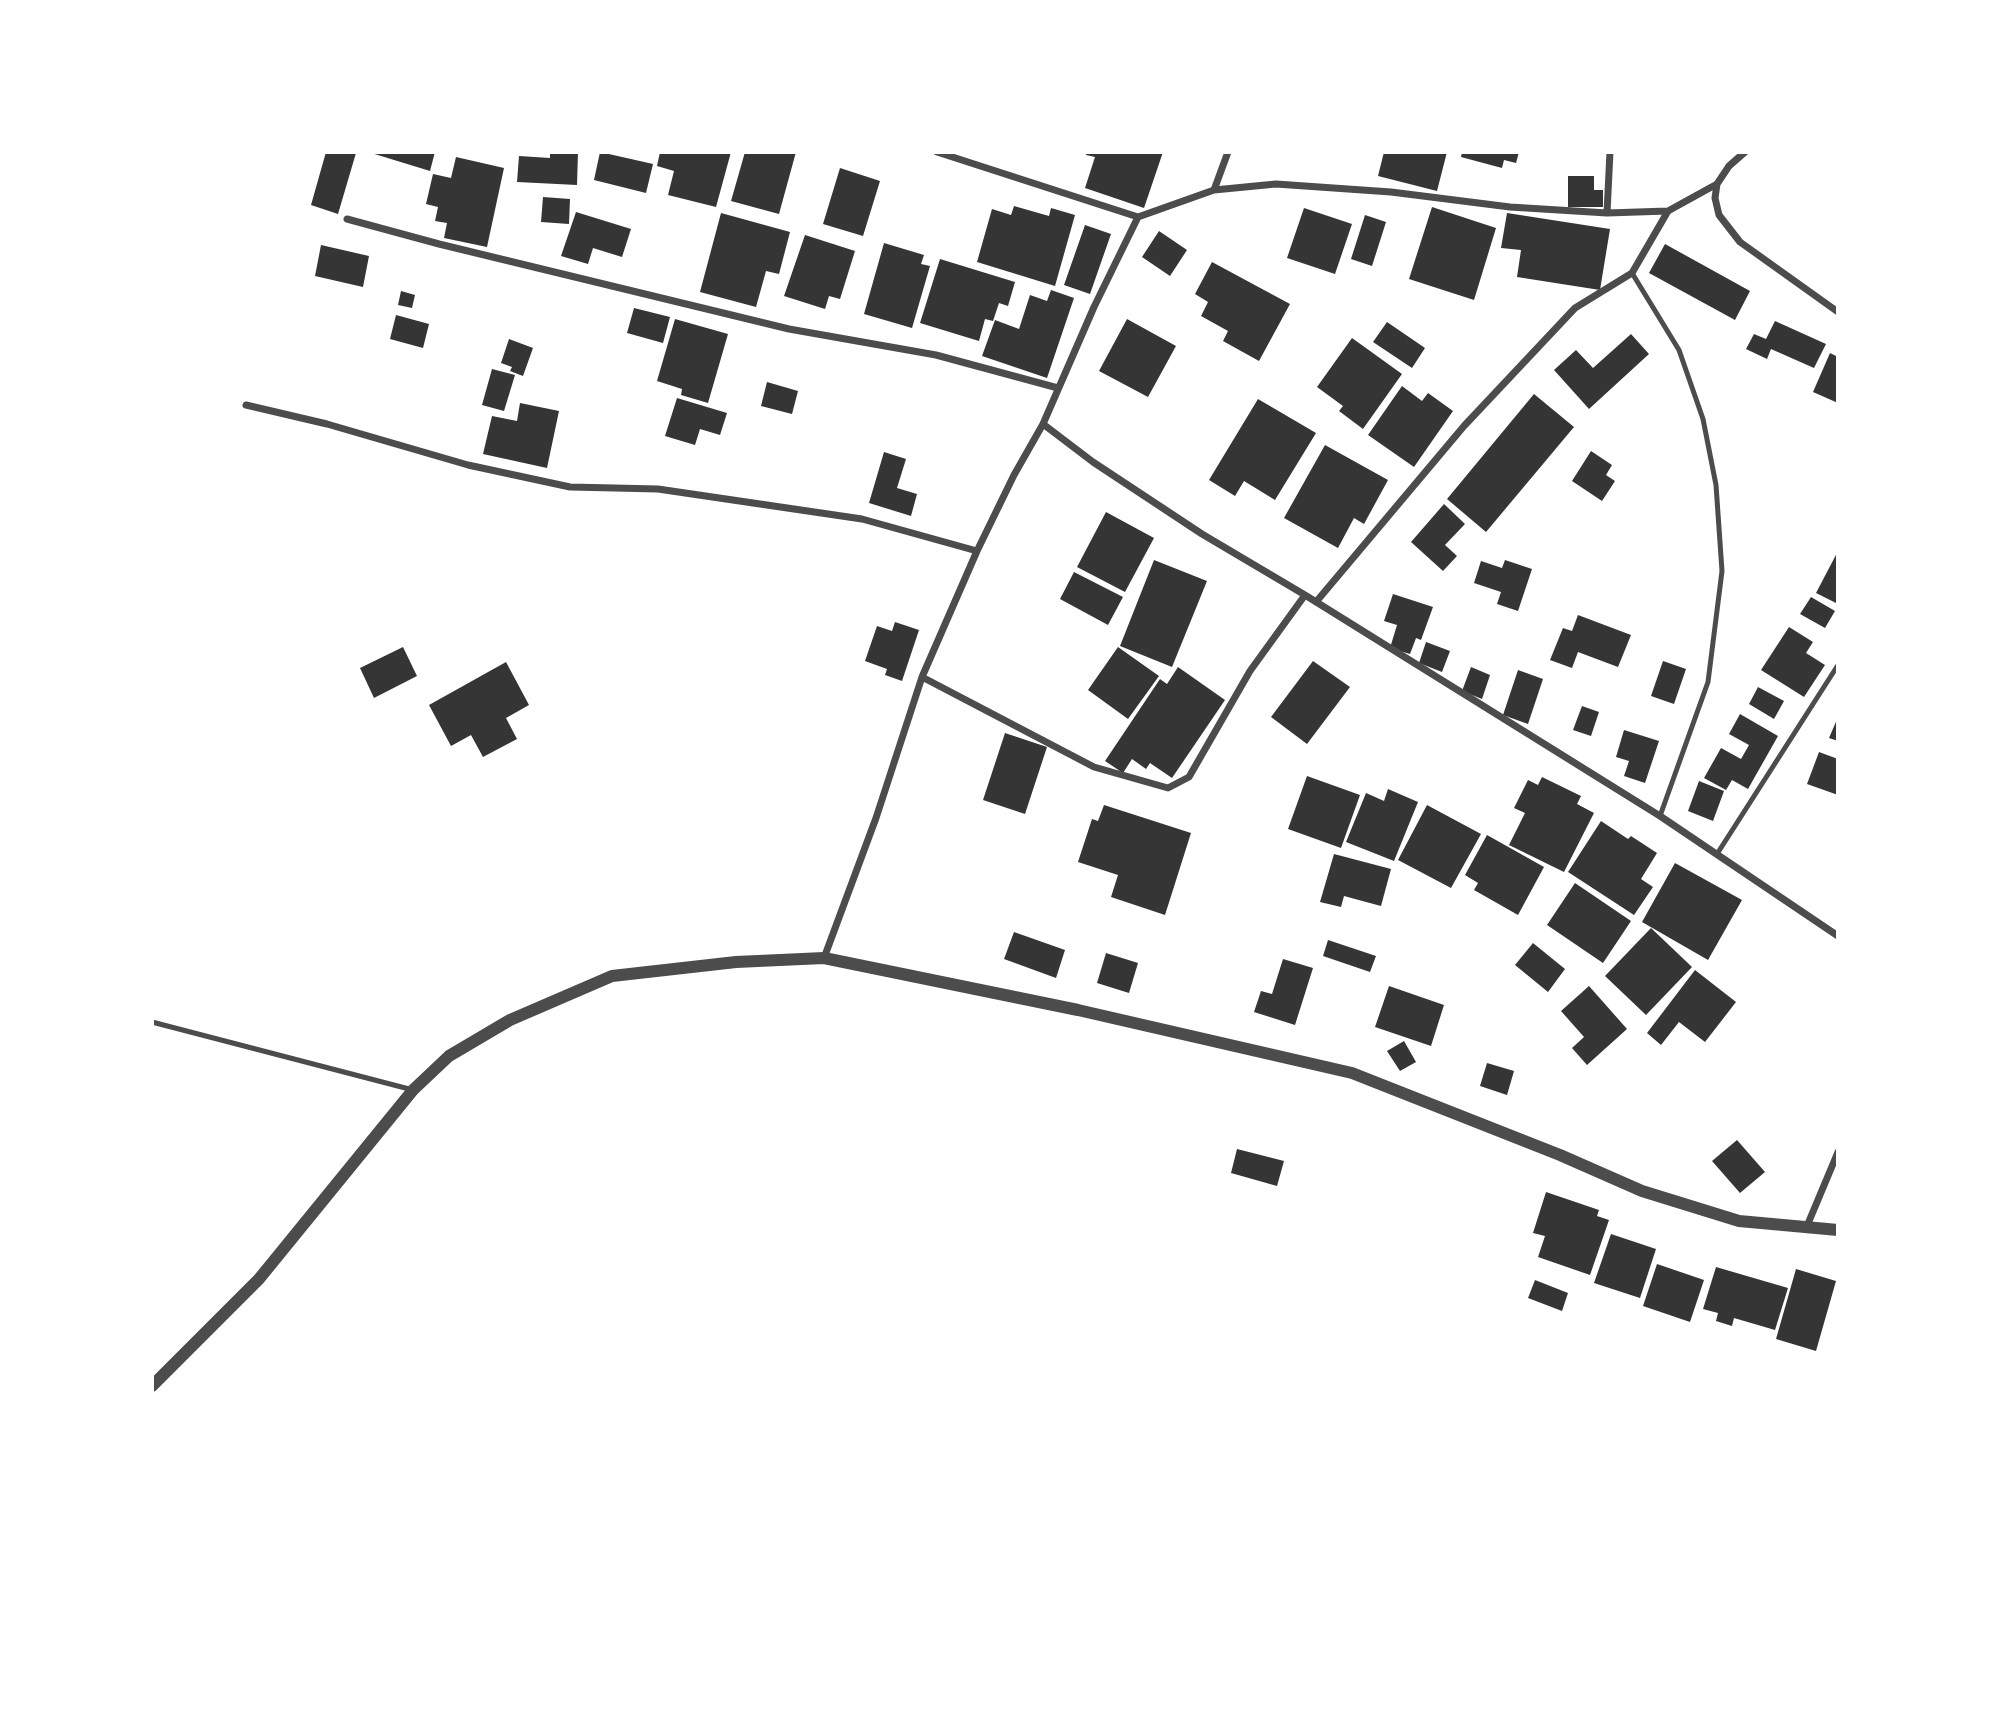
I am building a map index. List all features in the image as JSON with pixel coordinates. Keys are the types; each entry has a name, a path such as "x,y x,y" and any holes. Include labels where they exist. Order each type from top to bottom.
{"street":[{"path":"937,152 1138,217 1214,190 1276,184 1391,192 1510,207 1607,214 1668,211 1717,184"},
{"path":"1214,190 1227,152"},
{"path":"1607,214 1610,152"},
{"path":"1745,152 1729,166 1717,184 1715,198 1719,215 1741,242 1838,312"},
{"path":"1316,602 1464,426 1575,308 1632,273 1668,211"},
{"path":"824,958 876,818 922,677 976,551 1014,475 1044,424 1094,307 1138,217"},
{"path":"347,219 789,329 936,355 1058,388"},
{"path":"246,405 327,424 468,465 570,487 658,489 862,519 976,551"},
{"path":"1044,424 1093,463 1202,534 1660,816 1838,936"},
{"path":"922,677 1094,766 1168,788 1189,777 1250,671 1305,595"},
{"path":"152,1386 259,1279 413,1090 449,1056 510,1020 612,976 736,962 824,958 1078,1010 1352,1073 1560,1155 1642,1191 1739,1221 1838,1230"},
{"path":"1807,1227 1838,1152"}],"lane":[{"path":"1632,273 1679,350 1703,419 1716,485 1722,572 1708,682 1660,816"},
{"path":"1717,854 1838,665"},
{"path":"152,1022 413,1090"}],"building":[{"path":"326,152 356,153 338,214 311,205"},
{"path":"368,152 435,152 430,171"},
{"path":"550,152 578,152 577,185 517,182 519,156 550,158"},
{"path":"600,152 653,164 646,193 594,180"},
{"path":"660,152 731,152 716,207 668,195 674,171 657,166"},
{"path":"745,152 796,152 779,214 731,201"},
{"path":"1087,152 1163,152 1144,208 1085,188 1095,157 1086,155"},
{"path":"1384,152 1447,152 1437,191 1378,176"},
{"path":"1462,152 1519,152 1516,163 1504,160 1502,168 1461,157"},
{"path":"456,157 504,168 487,247 444,238 447,223 435,221 438,207 426,204 433,174 451,178"},
{"path":"840,168 880,181 863,236 823,224"},
{"path":"1568,176 1594,176 1594,190 1603,190 1603,207 1568,207"},
{"path":"543,197 570,199 569,224 541,222"},
{"path":"1014,206 1049,216 1051,208 1075,215 1055,286 977,262 992,209 1011,215"},
{"path":"1432,207 1496,228 1474,300 1409,279"},
{"path":"1304,208 1352,224 1335,274 1287,258"},
{"path":"576,212 631,229 622,257 593,248 588,264 561,256"},
{"path":"721,213 790,232 779,274 766,271 756,307 700,292"},
{"path":"1507,213 1610,229 1600,290 1517,277 1521,250 1501,248"},
{"path":"1365,215 1386,222 1372,266 1351,259"},
{"path":"1085,225 1111,234 1090,294 1064,285"},
{"path":"1159,231 1187,250 1170,276 1142,257"},
{"path":"805,235 855,251 840,299 829,296 825,309 784,296"},
{"path":"884,243 924,255 921,264 930,266 912,328 864,314"},
{"path":"1665,244 1750,291 1735,320 1649,273"},
{"path":"321,245 369,256 363,287 315,276"},
{"path":"940,259 1015,282 1008,306 999,303 993,321 985,319 979,341 920,323"},
{"path":"1212,262 1290,304 1259,361 1223,341 1228,331 1201,316 1208,302 1195,294"},
{"path":"1051,290 1074,298 1047,378 982,356 995,320 1019,329 1030,295 1047,301"},
{"path":"401,291 415,295 412,308 398,305"},
{"path":"634,308 670,317 663,343 627,333"},
{"path":"396,315 429,324 423,348 390,339"},
{"path":"675,319 728,334 708,403 681,395 682,389 657,381"},
{"path":"1127,319 1176,346 1148,397 1099,371"},
{"path":"1775,321 1826,344 1814,368 1771,349 1767,359 1746,349 1754,334 1766,339"},
{"path":"1387,322 1425,348 1412,368 1373,342"},
{"path":"1631,334 1649,354 1589,409 1554,370 1576,350 1593,368"},
{"path":"1352,338 1402,374 1363,429 1339,411 1343,406 1317,387"},
{"path":"509,339 533,348 523,376 510,371 512,367 501,363"},
{"path":"1830,353 1838,357 1838,403 1813,392"},
{"path":"492,369 515,375 504,411 482,405"},
{"path":"767,382 798,391 792,414 761,406"},
{"path":"1402,386 1422,401 1428,393 1453,411 1414,467 1368,435"},
{"path":"1534,394 1574,427 1486,532 1447,499"},
{"path":"677,398 727,413 720,435 700,429 695,445 665,436"},
{"path":"1258,399 1316,433 1275,500 1244,481 1235,496 1209,480"},
{"path":"520,403 559,411 547,468 483,454 492,416 517,421"},
{"path":"1325,445 1388,480 1364,524 1354,518 1338,548 1284,518"},
{"path":"1591,451 1612,465 1606,475 1615,481 1602,501 1572,481"},
{"path":"884,452 906,459 897,488 917,494 911,516 869,503"},
{"path":"1444,504 1465,524 1445,545 1457,556 1443,571 1411,542"},
{"path":"1106,512 1154,538 1125,592 1077,567"},
{"path":"1838,551 1838,604 1816,593"},
{"path":"1154,560 1207,581 1172,667 1120,646"},
{"path":"1505,560 1532,569 1518,611 1497,604 1501,592 1474,583 1481,561 1502,568"},
{"path":"1074,572 1123,597 1108,625 1060,599"},
{"path":"1393,594 1433,607 1421,640 1416,638 1410,654 1390,648 1397,625 1384,621"},
{"path":"1811,597 1835,611 1825,628 1800,614"},
{"path":"1578,615 1631,635 1618,667 1578,652 1572,668 1550,660 1563,628 1572,631"},
{"path":"895,622 919,630 902,681 885,675 887,669 865,661 877,626 892,631"},
{"path":"1789,627 1813,642 1806,653 1825,665 1804,697 1761,670"},
{"path":"1426,642 1450,651 1442,672 1419,663"},
{"path":"403,647 417,676 374,698 360,668"},
{"path":"1118,647 1159,676 1128,719 1088,690"},
{"path":"1313,661 1350,687 1307,744 1271,717"},
{"path":"1663,661 1686,669 1674,704 1651,696"},
{"path":"506,662 529,705 506,718 517,739 483,757 471,735 451,746 429,705"},
{"path":"1178,667 1225,700 1172,778 1150,763 1146,769 1132,759 1123,773 1105,761 1160,679 1167,684"},
{"path":"1471,667 1490,675 1482,699 1462,691"},
{"path":"1518,670 1543,679 1528,724 1503,715"},
{"path":"1758,687 1784,701 1774,719 1749,704"},
{"path":"1582,706 1599,712 1591,736 1573,730"},
{"path":"1740,714 1778,736 1748,789 1732,780 1726,790 1704,778 1721,748 1741,759 1749,745 1729,734"},
{"path":"1838,717 1838,741 1829,738"},
{"path":"1624,730 1659,741 1645,783 1624,776 1629,761 1616,757"},
{"path":"1005,733 1047,747 1025,814 983,800"},
{"path":"1819,752 1838,759 1838,795 1807,784"},
{"path":"1307,776 1360,795 1341,848 1288,829"},
{"path":"1542,777 1581,796 1577,804 1594,813 1564,872 1509,845 1525,813 1514,808 1528,780 1538,785"},
{"path":"1699,781 1724,791 1713,821 1688,811"},
{"path":"1388,789 1418,802 1394,861 1346,842 1366,793 1384,801"},
{"path":"1104,805 1191,833 1165,915 1111,897 1118,875 1078,862 1092,819 1098,821"},
{"path":"1427,805 1481,834 1451,888 1398,860"},
{"path":"1601,821 1628,839 1631,836 1657,853 1641,879 1653,887 1634,915 1568,872"},
{"path":"1487,835 1544,867 1518,915 1474,890 1478,883 1465,875"},
{"path":"1334,854 1391,869 1381,906 1344,896 1341,907 1320,902"},
{"path":"1675,863 1742,900 1708,960 1642,922"},
{"path":"1575,883 1631,921 1603,963 1547,925"},
{"path":"1651,928 1692,967 1646,1015 1605,976"},
{"path":"1014,932 1065,950 1056,978 1004,959"},
{"path":"1328,940 1376,956 1370,972 1323,956"},
{"path":"1533,943 1565,969 1548,992 1515,965"},
{"path":"1106,953 1138,963 1129,993 1097,983"},
{"path":"1283,959 1313,968 1295,1025 1254,1012 1261,991 1272,994"},
{"path":"1695,970 1736,1002 1705,1042 1679,1022 1661,1045 1647,1033"},
{"path":"1389,986 1444,1005 1431,1046 1375,1027"},
{"path":"1589,986 1627,1029 1587,1065 1572,1048 1584,1037 1561,1011"},
{"path":"1404,1041 1416,1062 1400,1071 1387,1051"},
{"path":"1487,1063 1514,1071 1507,1095 1480,1086"},
{"path":"1737,1140 1765,1172 1740,1193 1712,1161"},
{"path":"1237,1149 1284,1161 1277,1186 1231,1173"},
{"path":"1546,1192 1599,1210 1597,1216 1609,1220 1590,1275 1538,1257 1545,1236 1533,1233"},
{"path":"1611,1234 1656,1249 1640,1298 1594,1283"},
{"path":"1657,1264 1704,1280 1690,1322 1643,1306"},
{"path":"1716,1267 1788,1288 1775,1330 1734,1318 1732,1326 1716,1321 1718,1313 1703,1309"},
{"path":"1796,1269 1836,1281 1816,1351 1776,1339"},
{"path":"1535,1280 1568,1293 1562,1311 1528,1298"}]}
